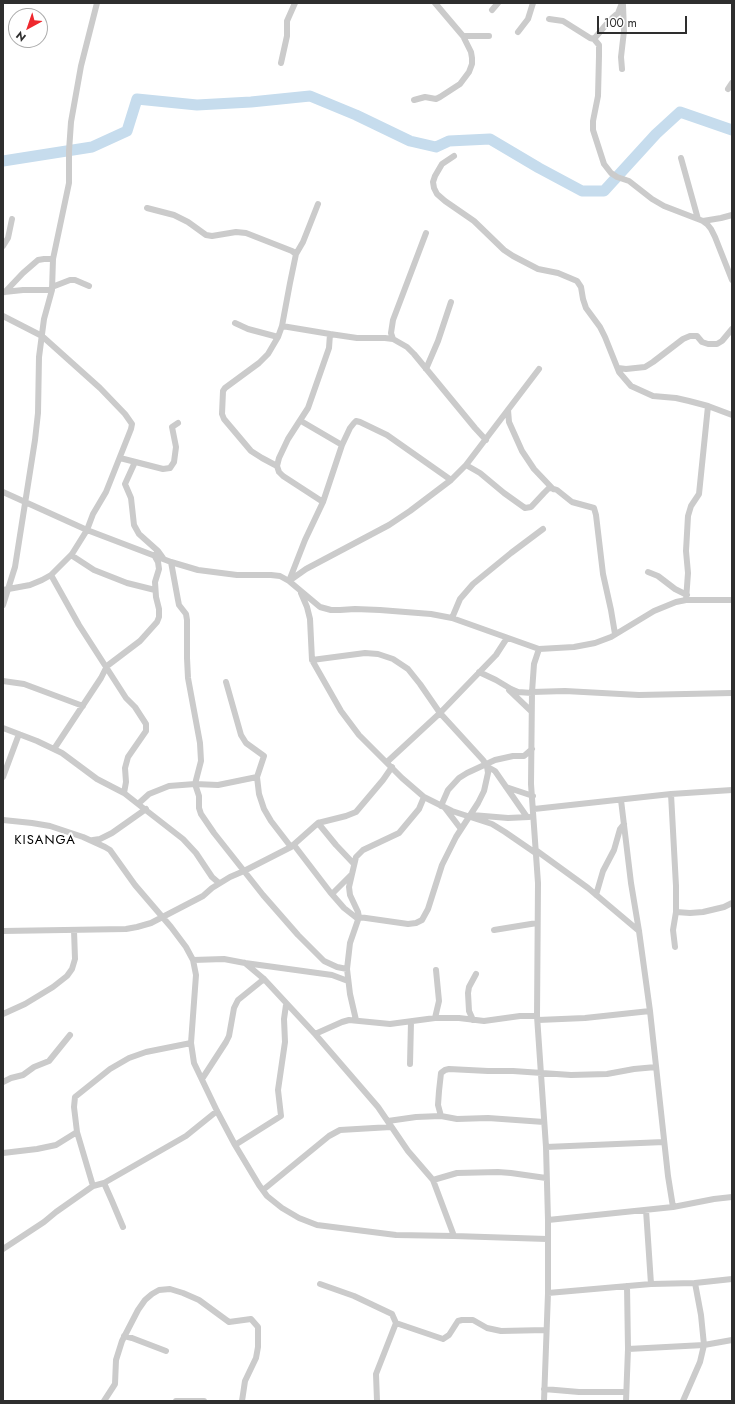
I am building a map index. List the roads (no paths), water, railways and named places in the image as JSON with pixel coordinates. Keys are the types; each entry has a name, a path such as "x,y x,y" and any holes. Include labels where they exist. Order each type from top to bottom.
{"street":[{"path":"3,605 6,590 15,567 24,501 35,440 38,413 39,363 44,319 52,289 53,259 69,183 71,122 81,66 97,3"},
{"path":"282,63 287,36 287,21 295,3"},
{"path":"414,100 425,97 438,98 455,87 469,72 472,58 471,52 463,36 435,3"},
{"path":"492,10 498,3"},
{"path":"518,32 528,19 533,3"},
{"path":"594,39 610,20 618,14 622,3"},
{"path":"622,3 624,31 621,57 622,69"},
{"path":"549,19 563,21 594,39 598,46 598,96 594,110 593,126 604,164 611,173 617,177 629,181 652,199 664,206 700,220 711,229 732,280"},
{"path":"463,36 488,36"},
{"path":"728,89 732,83"},
{"path":"454,156 442,164 435,176 433,182 434,188 438,194 445,201 474,221 504,250 538,269 558,273 577,281 581,287 586,308 600,327 619,372 631,386 653,396 676,398 708,406 732,415"},
{"path":"681,158 700,220"},
{"path":"277,466 256,455 245,445 224,420 222,410 223,389 260,363 268,354 278,337 282,326 296,254 303,242 318,204"},
{"path":"147,208 174,215 188,222 206,235 212,236 236,232 246,233 292,251 296,254"},
{"path":"700,220 721,218 732,215"},
{"path":"3,246 8,238 12,220"},
{"path":"393,339 391,333 393,320 426,233"},
{"path":"4,292 38,260 53,259"},
{"path":"4,292 52,289 70,280 75,280 89,286"},
{"path":"426,369 438,341 451,302"},
{"path":"3,316 42,336 100,388 132,424 106,492 93,514 80,543 51,575 30,586 6,590"},
{"path":"235,323 248,329 278,337"},
{"path":"282,326 358,338 393,339 407,347 486,440"},
{"path":"618,368 626,369 645,367 654,362 683,339 690,336 697,336 702,342 708,344 717,344 731,332"},
{"path":"323,502 282,476 277,466 288,439 308,408 330,348 330,334"},
{"path":"289,581 306,569 389,525 451,480 466,465 486,440 539,369"},
{"path":"687,598 686,551 688,516 691,506 699,494 708,406"},
{"path":"508,410 508,416 513,431 522,450 534,469 553,489 572,502 592,506 596,511 603,574 615,634"},
{"path":"301,421 342,445"},
{"path":"289,581 305,540 323,502 342,445 354,423 360,422 387,435 451,480"},
{"path":"120,458 163,469 170,468 174,462 176,447 172,427 178,423"},
{"path":"135,462 125,484 133,504 134,525 139,534 158,551 163,558"},
{"path":"466,465 480,473 525,508 531,507 548,489 553,489"},
{"path":"3,492 87,530 171,562 198,570 220,574 280,576 289,581 320,607 331,610 355,609 416,612 452,618 539,649 586,645 601,641 654,611 687,598 732,600"},
{"path":"452,618 460,599 470,587 511,552 543,529"},
{"path":"70,555 94,570 127,583 155,590"},
{"path":"54,749 83,706 106,666 140,642 157,622 159,617 159,609 155,582 159,569 158,562 154,555"},
{"path":"171,562 179,605 186,614 187,620 188,678 200,742 201,761 194,784 199,796 201,814 263,895 314,952 324,960 337,967 347,969"},
{"path":"648,572 658,576 687,598"},
{"path":"51,575 79,625 126,698 135,707 147,726 146,731 128,757 124,793"},
{"path":"301,592 310,619 312,660 341,711 359,735 424,797 442,806 492,824 505,832 537,852 596,895 639,931"},
{"path":"3,931 137,927 162,917 203,896 219,883 292,846 318,823 356,812 383,780 389,764 496,655 507,638"},
{"path":"539,649 534,664 532,693 531,784 537,852 538,1018 546,1147 548,1220 548,1293 544,1401"},
{"path":"312,660 366,653 378,654 393,659 408,669 429,695 440,712 486,765 495,771 527,817"},
{"path":"479,672 496,680 507,688 532,711"},
{"path":"3,681 24,684 83,706"},
{"path":"226,682 241,735 246,743 264,756 257,777 259,794 264,809 271,821 344,908 358,918 408,924 416,923 422,920 428,909 442,865 484,790 488,773 486,765"},
{"path":"507,688 518,692 532,693 565,691 639,695 732,693"},
{"path":"3,728 62,753 96,779 124,793 183,839 196,853 212,877 219,883"},
{"path":"3,777 20,734"},
{"path":"442,806 448,790 459,778 507,757 522,756 532,749"},
{"path":"138,804 150,794 169,786 194,784 218,785 257,777"},
{"path":"506,787 533,796"},
{"path":"534,809 671,794 732,790"},
{"path":"671,794 676,886 676,912 673,930 674,947"},
{"path":"356,1020 347,969 350,943 358,918 358,912 350,895 349,887 356,857 363,850 404,829 421,805 424,797"},
{"path":"621,800 631,883 650,1011 664,1142 673,1207"},
{"path":"442,806 461,829"},
{"path":"91,840 100,839 112,833 146,809"},
{"path":"470,816 508,818 534,816"},
{"path":"3,820 50,826 91,840 110,850 135,885 186,947 193,960 196,975 191,1043 194,1063 235,1145 267,1196 282,1208 299,1218 317,1225 396,1235 547,1239"},
{"path":"318,823 354,864"},
{"path":"596,895 603,871 614,850 620,829 624,824"},
{"path":"332,894 351,875"},
{"path":"676,912 703,912 724,907 732,903"},
{"path":"494,930 537,923"},
{"path":"3,1014 25,1004 53,987 67,976 72,969 75,959 74,930"},
{"path":"193,960 224,959 332,975 348,980"},
{"path":"245,963 264,979 286,1005 315,1034 341,1066 366,1092 388,1120 391,1127 408,1151 432,1180 454,1236"},
{"path":"434,1018 439,1002 436,970"},
{"path":"473,1020 468,1002 468,993 469,987 476,974"},
{"path":"202,1079 229,1036 234,1008 238,1000 264,979"},
{"path":"235,1145 281,1116 278,1090 286,1042 284,1018 286,1005"},
{"path":"315,1034 342,1022 356,1020 370,1023 390,1024 434,1018 484,1021 520,1016 538,1018 585,1018 650,1011"},
{"path":"410,1064 411,1022"},
{"path":"3,1082 23,1075 34,1067 49,1062 70,1035"},
{"path":"93,1186 77,1132 74,1107 75,1097 110,1069 129,1058 146,1052 191,1043"},
{"path":"441,1116 438,1105 439,1091 442,1073 445,1070 513,1071 571,1076 607,1074 656,1067"},
{"path":"3,1249 44,1222 93,1186 104,1183 186,1136 217,1111"},
{"path":"388,1120 441,1116 457,1119 488,1118 544,1122"},
{"path":"263,1190 329,1136 340,1130 391,1127"},
{"path":"3,1153 56,1145 77,1132"},
{"path":"546,1147 664,1142"},
{"path":"432,1180 457,1173 498,1172 546,1178"},
{"path":"104,1183 123,1227"},
{"path":"548,1220 673,1207 732,1197"},
{"path":"646,1210 651,1284"},
{"path":"548,1293 732,1279"},
{"path":"683,1401 700,1362 704,1345 701,1315 695,1283"},
{"path":"320,1284 354,1296 392,1314 396,1323 376,1374 377,1401"},
{"path":"626,1286 628,1349 625,1392 626,1401"},
{"path":"104,1401 114,1384 116,1360 124,1336 138,1310 145,1300 152,1294 159,1290 170,1289 183,1293 204,1304 230,1322 251,1318 258,1327 258,1347 254,1364 245,1381 242,1401"},
{"path":"396,1323 443,1339 448,1335 458,1321 462,1320 472,1320 487,1328 501,1330 546,1330"},
{"path":"124,1336 166,1351"},
{"path":"628,1349 704,1345 732,1340"},
{"path":"544,1389 579,1392 625,1392"},
{"path":"176,1401 204,1401"}],"waterway":[{"path":"3,161 92,147 127,131 137,99 197,105 251,102 310,96 356,115 410,141 436,147 449,141 490,139 582,191 604,191 656,134 680,112 732,130"}],"district":[{"name":"KISANGA","path":"45,841"}]}
